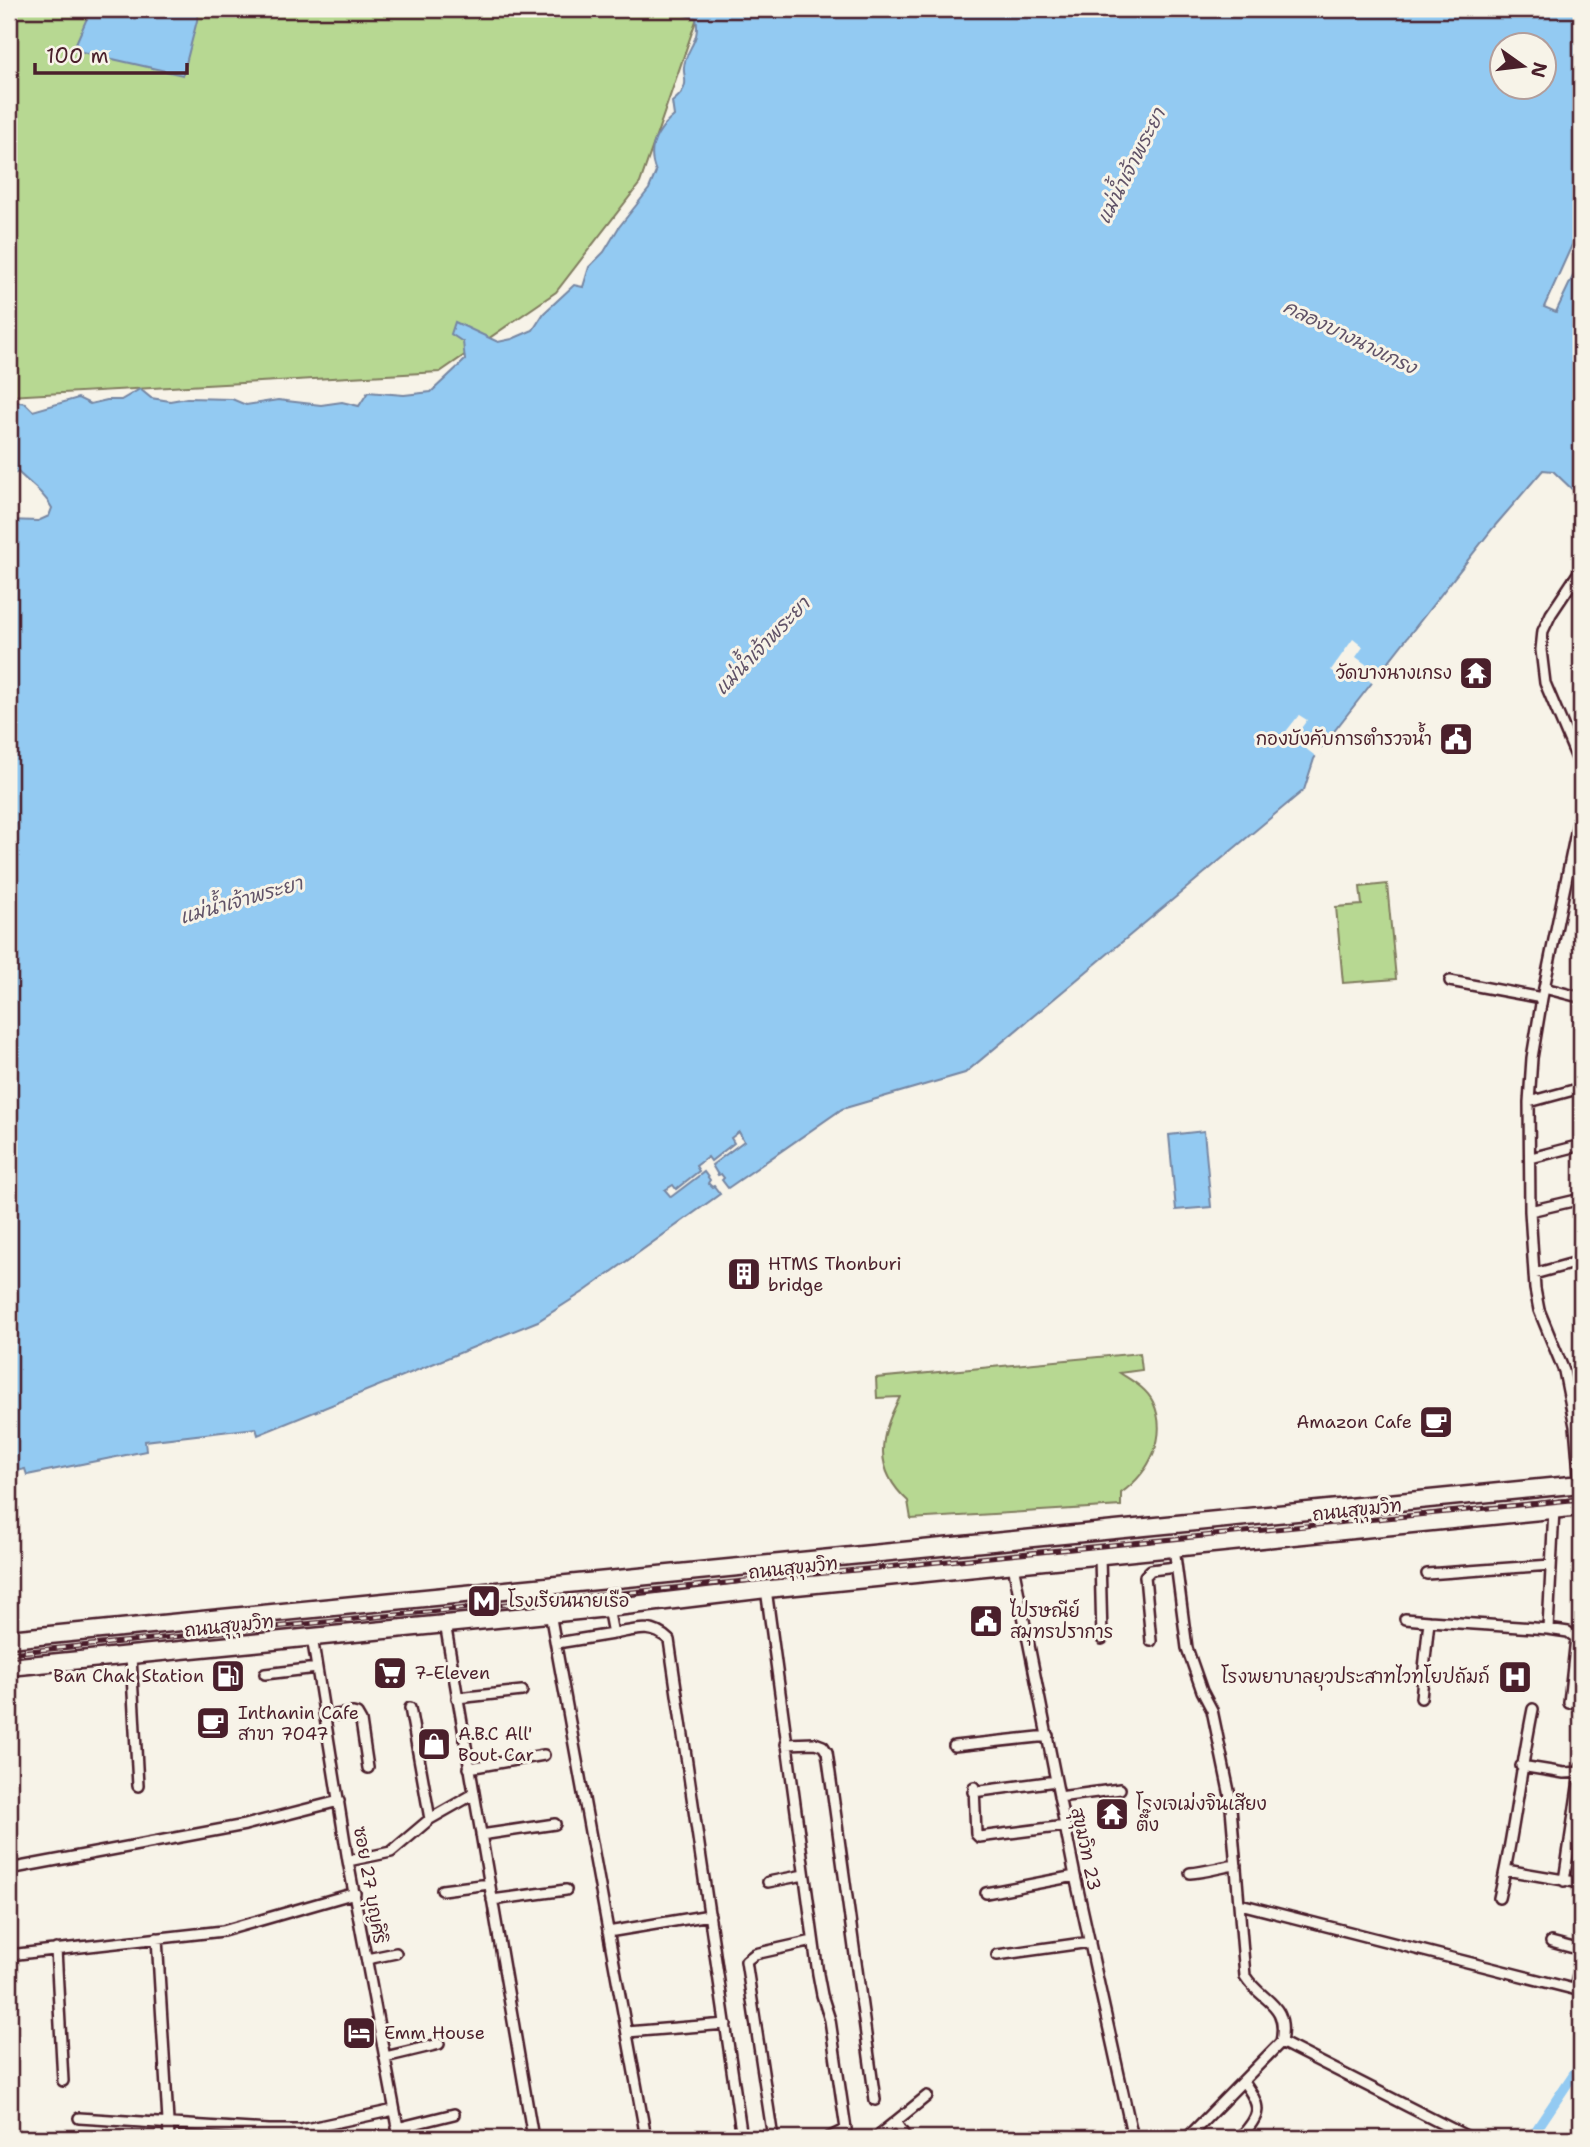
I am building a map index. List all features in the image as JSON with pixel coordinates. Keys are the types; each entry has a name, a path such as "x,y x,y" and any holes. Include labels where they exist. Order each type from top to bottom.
{"highway":[{"name":"ถนนสุขุมวิท","path":"9,1639 1581,1484"},
{"name":"ถนนสุขุมวิท","path":"9,1667 708,1598 766,1589 1581,1507"},
{"path":"708,1598 713,1570"},
{"path":"672,1574 688,1600"}],"street":[{"path":"1581,569 1551,614 1544,631 1541,650 1545,683 1581,768"},
{"path":"1581,808 1542,998 1532,1058 1529,1102 1530,1211 1534,1274 1539,1310 1564,1371 1575,1426 1581,1484"},
{"path":"1450,981 1542,998"},
{"path":"1544,988 1579,997 1581,995"},
{"path":"1529,1102 1581,1088"},
{"path":"1531,1158 1581,1145"},
{"path":"1530,1211 1581,1199"},
{"path":"1534,1274 1581,1261"},
{"path":"1571,1404 1581,1400"},
{"path":"1548,1629 1554,1509"},
{"path":"1174,1548 1187,1648 1202,1691 1212,1710 1230,1796 1245,1976 1252,1987 1278,2008 1283,2029 1281,2042 1187,2138"},
{"path":"1100,1556 1102,1639"},
{"name":"สุขุมวิท 23","path":"1013,1565 1075,1876 1133,2138"},
{"path":"1427,1574 1551,1565"},
{"path":"1151,1641 1145,1576 1151,1570 1177,1567"},
{"path":"766,1589 813,1941 822,1995 830,2020 846,2129 828,2138"},
{"path":"608,1608 613,1634"},
{"path":"550,1613 646,2138"},
{"path":"1405,1619 1567,1632 1578,1638 1569,1703"},
{"path":"1422,1698 1429,1621"},
{"path":"444,1623 533,2138"},
{"path":"557,1643 651,1628 670,1640 742,2138"},
{"name":"ซอย 27 บุญศิริ","path":"312,1637 348,1861 400,2138"},
{"path":"131,1656 138,1786"},
{"path":"265,1674 317,1668"},
{"path":"457,1698 522,1691"},
{"path":"410,1708 429,1819"},
{"path":"1499,1898 1533,1709"},
{"path":"325,1716 357,1714 361,1721 368,1768"},
{"path":"954,1746 1048,1736"},
{"path":"786,1744 815,1743 823,1746 827,1752 874,2100"},
{"path":"469,1768 544,1755"},
{"path":"1521,1766 1564,1773 1581,1770 1564,1881"},
{"path":"1056,1781 974,1789 976,1834 979,1837 1065,1826"},
{"path":"1059,1797 1120,1789"},
{"path":"348,1861 391,1852 429,1819 474,1794"},
{"path":"9,1869 245,1825 339,1801"},
{"path":"481,1835 555,1824"},
{"path":"1190,1873 1236,1866"},
{"path":"1506,1870 1581,1883"},
{"path":"768,1882 804,1875"},
{"path":"986,1893 1075,1876"},
{"path":"442,1890 489,1884"},
{"path":"492,1900 566,1890"},
{"path":"9,1955 222,1931 355,1893"},
{"path":"1240,1904 1578,1990 1581,1961"},
{"path":"608,1932 710,1915"},
{"path":"157,1938 169,2138"},
{"path":"773,2138 746,1961 755,1954 813,1941"},
{"path":"997,1955 1090,1942"},
{"path":"1551,1942 1581,1950"},
{"path":"55,1949 63,2081"},
{"path":"367,1959 396,1953"},
{"path":"627,2032 726,2024"},
{"path":"1281,2042 1470,2138"},
{"path":"385,2057 439,2044"},
{"path":"1240,2138 1258,2111 1257,2100 1243,2081"},
{"path":"875,2138 927,2096"},
{"path":"79,2118 302,2134 394,2110"},
{"path":"397,2128 454,2114"},
{"path":"896,2123 905,2138"}],"green space":[{"path":"9,9 700,9 640,183 556,292 440,372 9,396"},
{"path":"1387,884 1396,979 1343,983 1336,907 1362,905 1360,887"},
{"path":"1140,1353 1142,1370 1120,1373 1150,1397 1159,1428 1154,1453 1140,1475 1121,1493 1121,1506 911,1519 908,1501 889,1477 883,1452 887,1425 900,1397 877,1398 876,1378"}],"water":[{"path":"91,9 200,9 183,75 73,50"},
{"path":"676,9 1581,9 1581,225 1544,307 1556,312 1574,274 1581,277 1581,488 1576,493 1553,471 1543,470 1493,528 1321,748 1314,759 1304,790 965,1073 842,1109 728,1188 722,1180 724,1178 721,1174 718,1175 712,1165 744,1141 739,1132 731,1138 734,1143 711,1161 708,1157 696,1166 699,1171 676,1189 673,1185 665,1190 671,1197 704,1172 710,1180 708,1183 720,1194 585,1291 538,1321 258,1435 256,1428 145,1441 146,1451 27,1475 25,1469 9,1473 9,520 38,521 49,516 52,508 41,493 18,472 9,476 9,400 25,403 33,411 78,398 90,404 121,400 140,389 151,398 170,401 187,398 232,399 246,405 278,400 321,405 342,402 359,406 368,392 404,395 431,392 465,360 463,342 451,334 455,322 498,342 512,339 533,330 544,313 574,285 583,287 589,267 604,252 619,227 649,189 656,172 653,148 658,134 674,116 672,102 684,87 685,60 697,33 696,18"},
{"path":"1204,1131 1211,1207 1176,1210 1169,1135"}],"pier":[{"path":"1353,639 1363,647 1356,657 1382,676 1375,685 1349,666 1341,677 1331,670"},
{"path":"1299,715 1307,720 1299,731 1324,750 1318,758 1293,739 1284,749 1277,743"}],"waterway":[{"path":"1531,2138 1581,2063"}],"railway":[{"path":"9,1653 1581,1499"}],"place":[{"name":"วัดบางนางเกรง","path":"1476,673"},
{"name":"กองบังคับการตำรวจน้ำ","path":"1456,739"},
{"name":"HTMS Thonburi bridge","path":"744,1274"},
{"name":"Amazon Cafe","path":"1436,1422"},
{"name":"โรงเรียนนายเรือ","path":"484,1601"},
{"name":"ไปรษณีย์ สมุทรปราการ","path":"986,1621"},
{"name":"7-Eleven","path":"390,1673"},
{"name":"Ban Chak Station","path":"228,1676"},
{"name":"โรงพยาบาลยุวประสาทไวทโยปถัมถ์","path":"1515,1677"},
{"name":"Inthanin Cafe สาขา 7047","path":"213,1723"},
{"name":"A.B.C All' Bout Car","path":"434,1744"},
{"name":"โรงเจเม่งจินเสียง ตึ๊ง","path":"1112,1814"},
{"name":"Emm House","path":"359,2033"}],"water label":[{"name":"แม่น้ำเจ้าพระยา","path":"1131,166"},
{"name":"คลองบางนางเกรง","path":"1350,337"},
{"name":"แม่น้ำเจ้าพระยา","path":"762,646"},
{"name":"แม่น้ำเจ้าพระยา","path":"241,900"}]}
